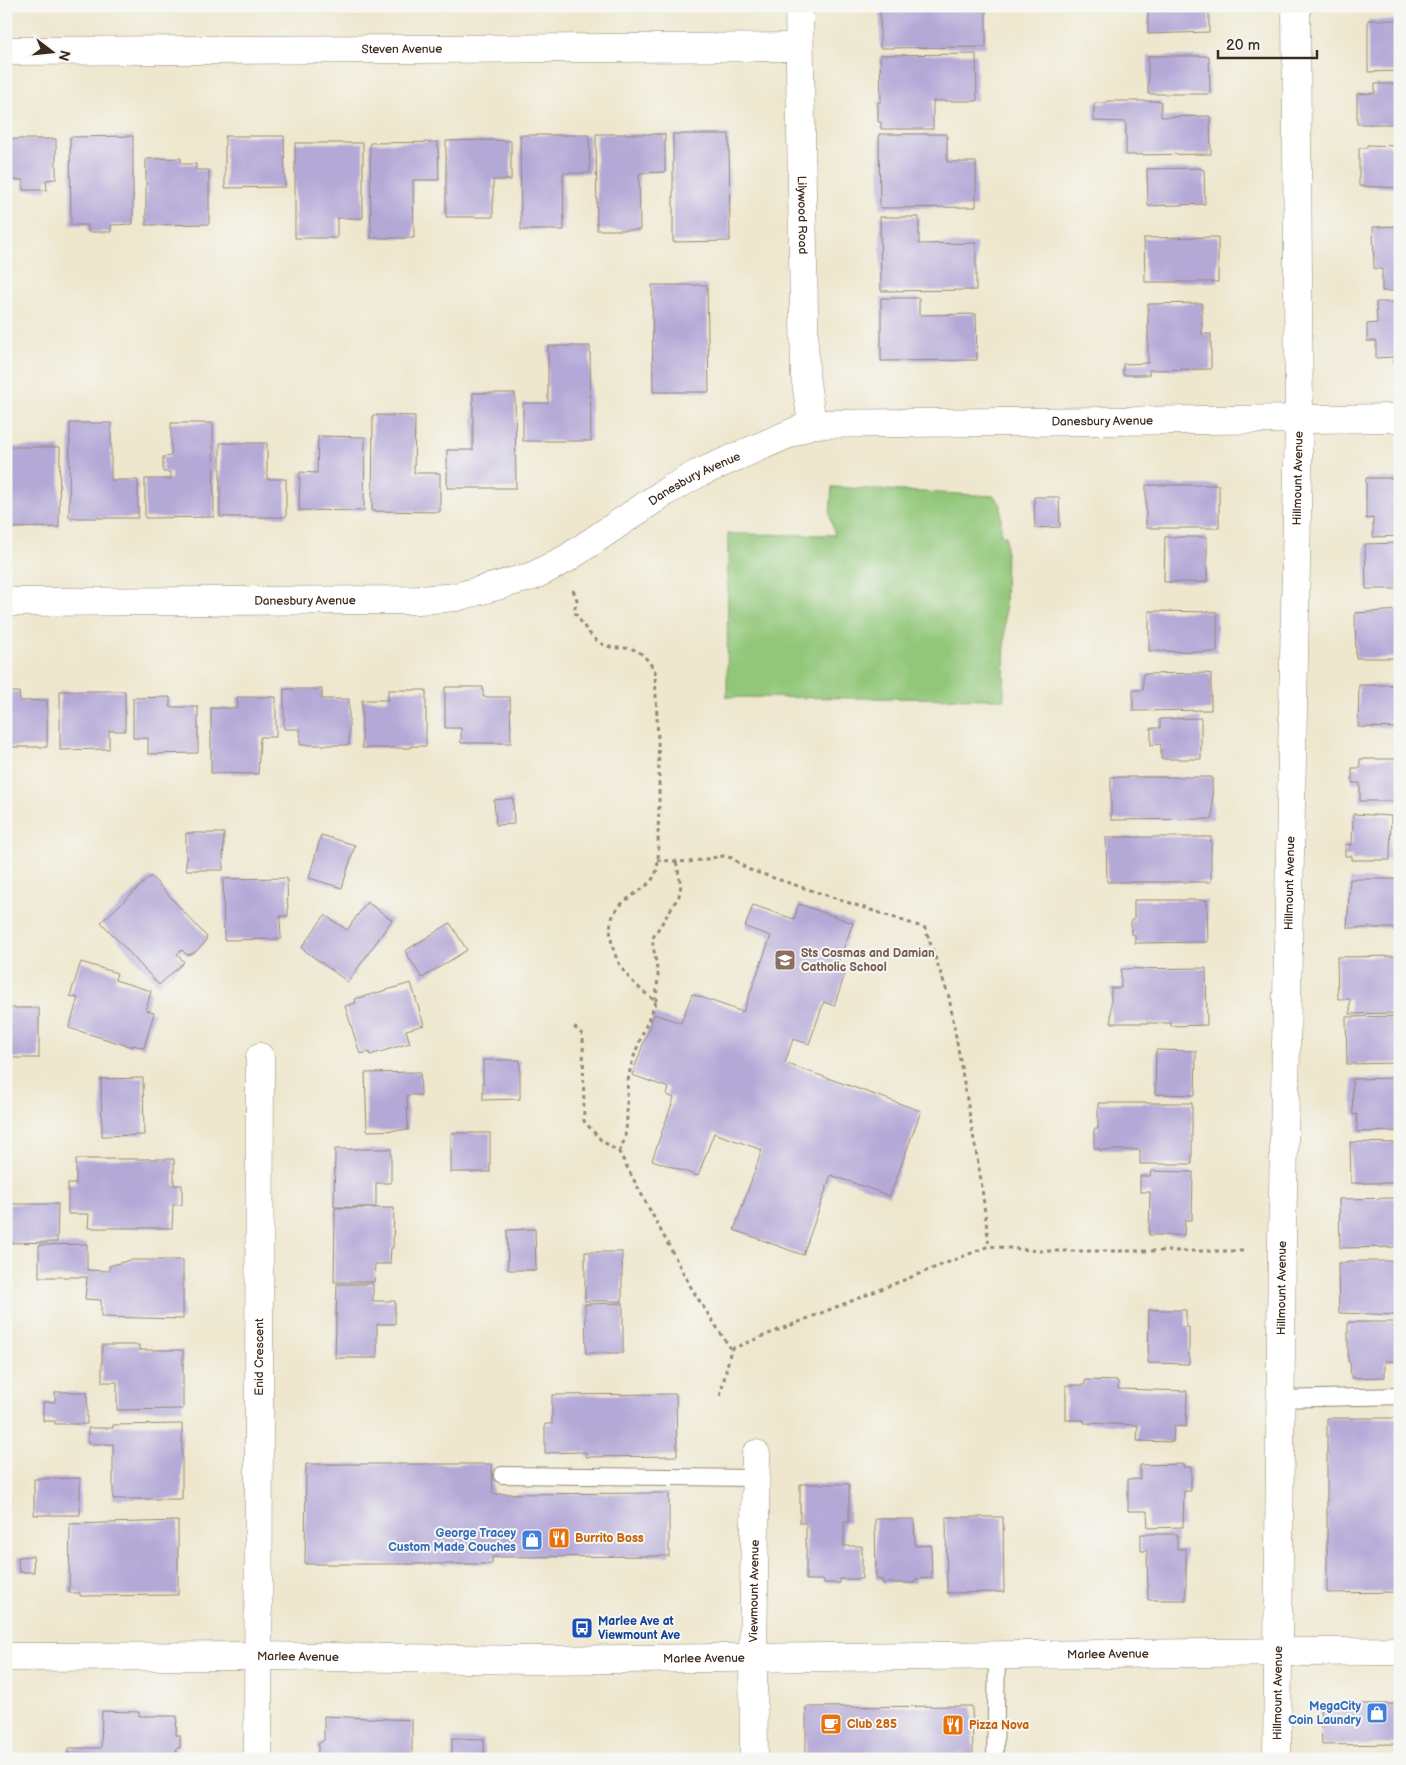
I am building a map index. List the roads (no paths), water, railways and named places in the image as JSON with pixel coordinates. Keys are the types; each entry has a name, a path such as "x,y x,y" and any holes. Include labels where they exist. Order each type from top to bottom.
{"street":[{"name":"Lilywood Road","path":"799,6 805,375 812,424"},
{"name":"Hillmount Avenue","path":"1277,1759 1280,1398 1299,418 1296,6"},
{"name":"Steven Avenue","path":"6,51 799,48"},
{"name":"Danesbury Avenue","path":"6,602 419,600 456,597 533,576 566,559 667,491 697,474 812,424 1400,418"},
{"name":"Enid Crescent","path":"258,1759 257,1397 260,1057"},
{"name":"Viewmount Avenue","path":"754,1759 753,1658 756,1466"},
{"name":"Marlee Avenue","path":"6,1657 259,1656 520,1660 1400,1651"}],"lane":[{"path":"1280,1398 1400,1396"},
{"path":"502,1475 756,1466"},
{"path":"995,1759 997,1656"}],"place":[{"name":"Sts Cosmas and Damian Catholic School","path":"785,960"},
{"name":"Burrito Boss","path":"559,1538"},
{"name":"George Tracey Custom Made Couches","path":"532,1540"},
{"name":"Marlee Ave at Viewmount Ave","path":"582,1628"},
{"name":"MegaCity Coin Laundry","path":"1377,1713"},
{"name":"Club 285","path":"831,1724"},
{"name":"Pizza Nova","path":"953,1725"}]}
